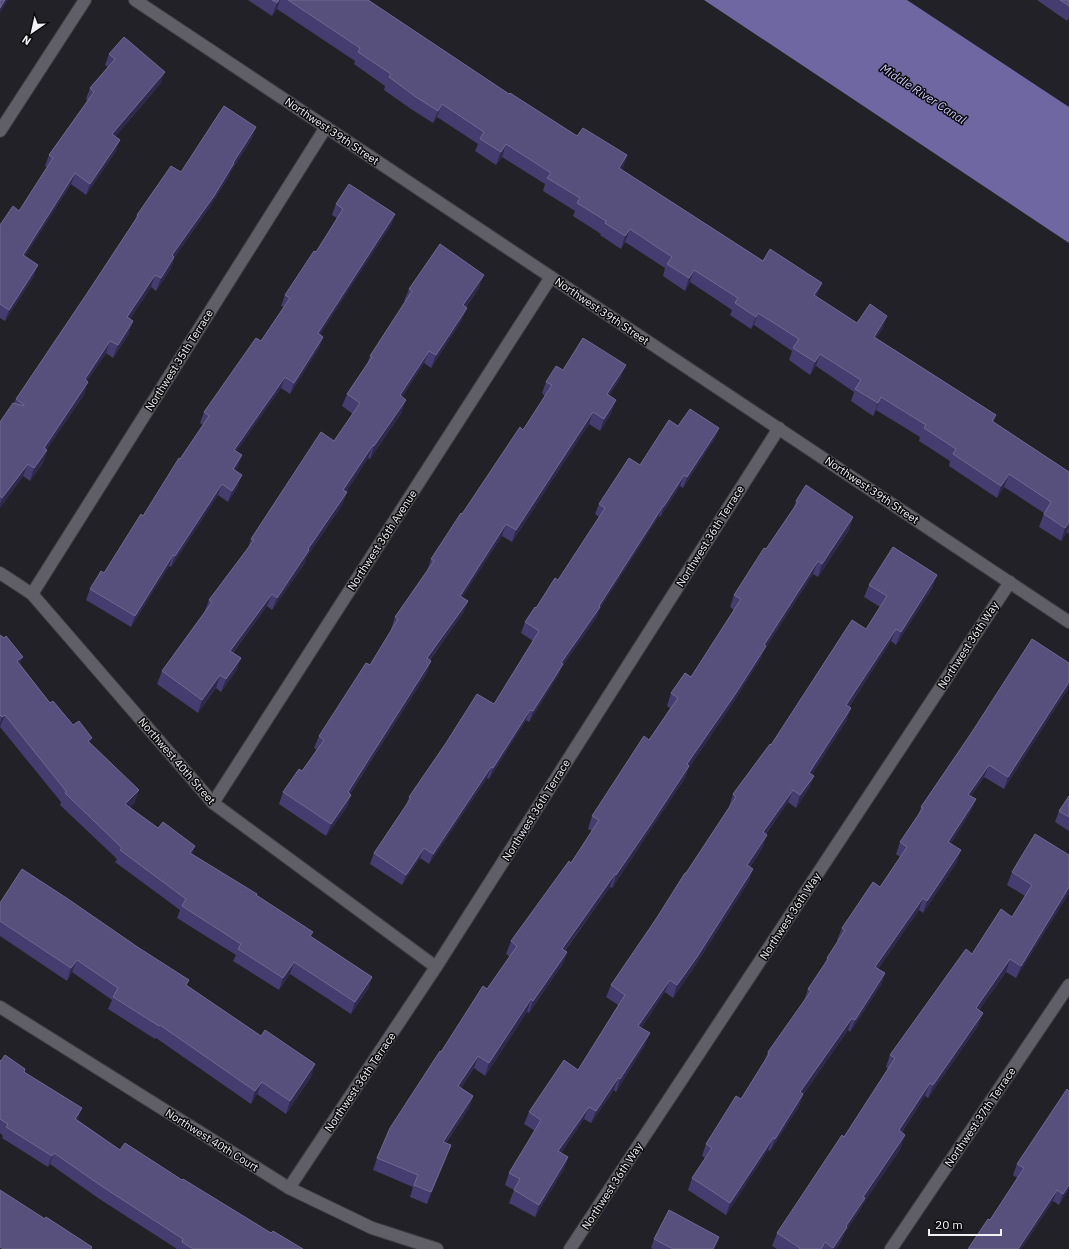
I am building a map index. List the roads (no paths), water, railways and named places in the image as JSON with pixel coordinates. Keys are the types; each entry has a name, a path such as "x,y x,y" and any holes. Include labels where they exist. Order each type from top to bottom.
{"street":[{"path":"0,131 85,0"},
{"name":"Northwest 39th Street","path":"134,0 1069,622"},
{"name":"Northwest 35th Terrace","path":"32,594 326,127"},
{"name":"Northwest 36th Avenue","path":"213,803 551,277"},
{"name":"Northwest 36th Terrace","path":"289,1188 436,967 779,428"},
{"name":"Northwest 40th Street","path":"0,572 32,594 213,803 436,967"},
{"name":"Northwest 36th Way","path":"570,1249 1010,582"},
{"name":"Northwest 37th Terrace","path":"891,1249 1069,985"},
{"name":"Northwest 40th Court","path":"0,1006 289,1188 372,1228 437,1249"}],"water":[{"name":"Middle River Canal","path":"704,0 907,0 1069,107 1069,243"}]}
